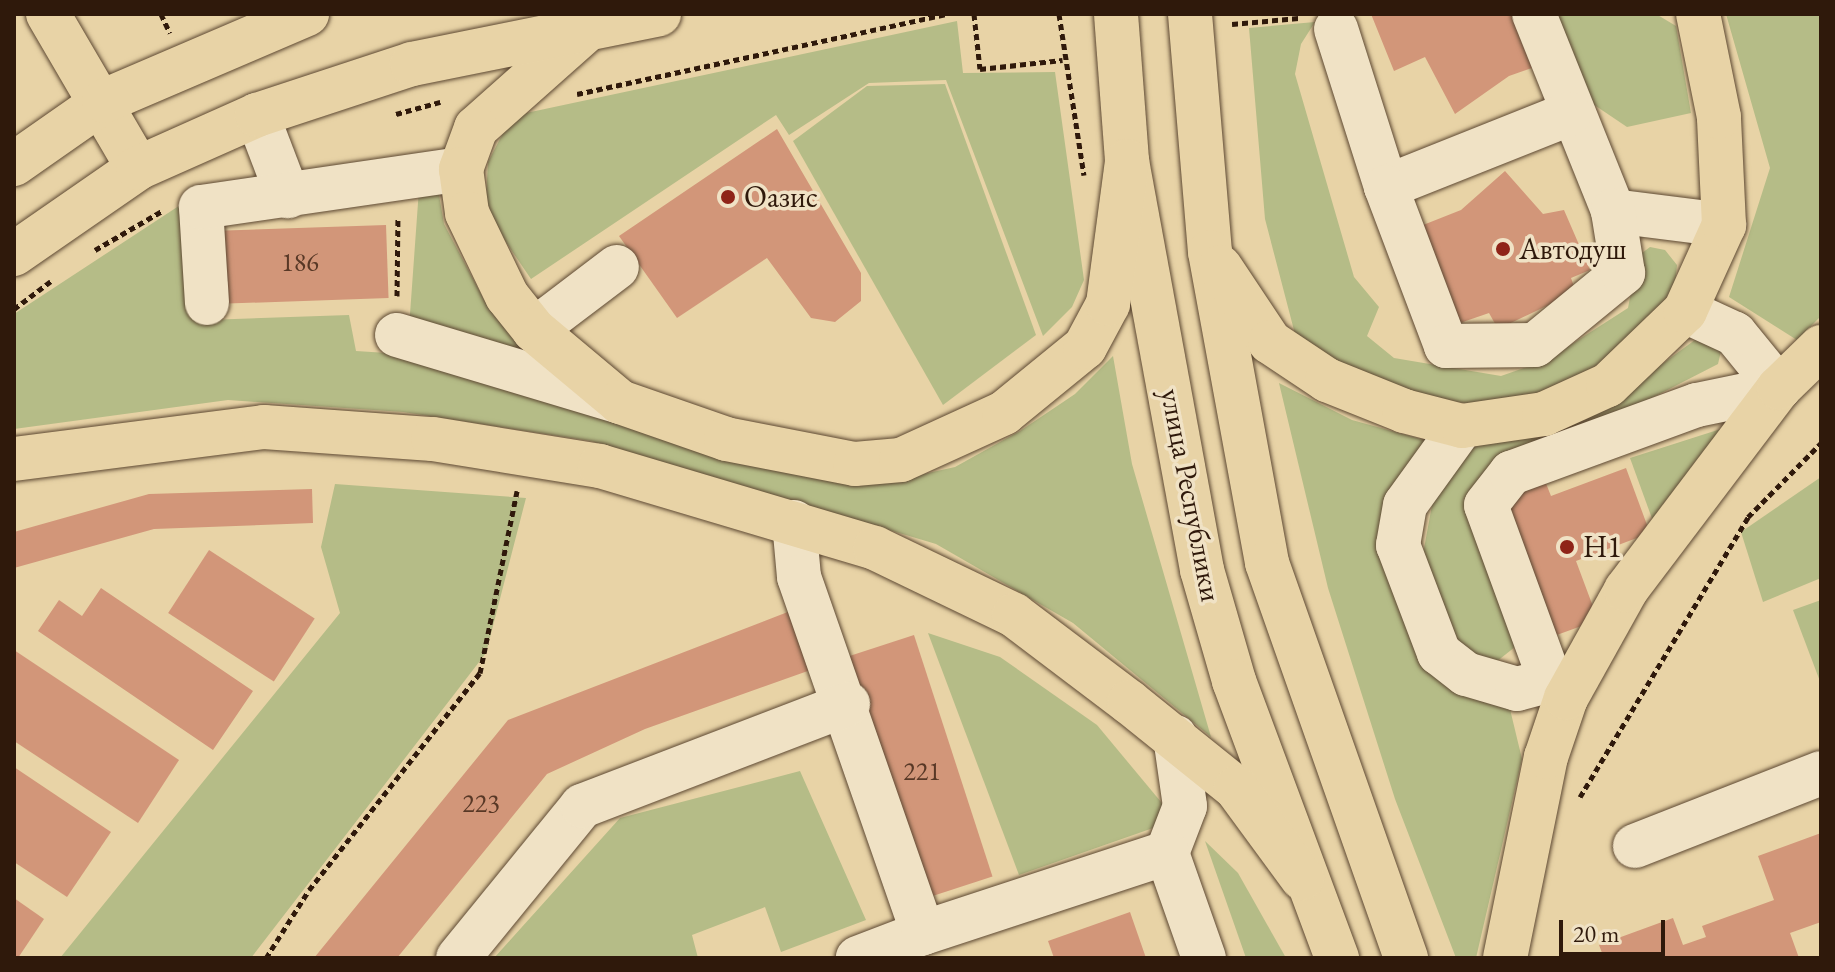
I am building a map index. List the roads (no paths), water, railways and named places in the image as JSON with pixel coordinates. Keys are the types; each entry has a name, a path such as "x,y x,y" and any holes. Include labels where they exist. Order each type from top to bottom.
{"main road":[{"path":"48,14 104,101 138,168"},
{"path":"14,164 104,101 307,14"},
{"path":"14,254 138,168 257,115 412,64 583,33 659,14"},
{"name":"улица Республики","path":"1116,14 1127,161 1202,570 1302,878 1337,958"},
{"name":"улица Республики","path":"1190,14 1210,252 1267,563 1406,958"},
{"path":"1210,252 1270,342 1327,380 1462,426 1544,414 1608,385 1685,311 1724,225 1719,117 1698,14"},
{"path":"583,33 496,103 476,128 461,169 483,254 534,330 620,402 726,439 855,464 901,460 953,441 1004,413 1085,347 1108,304 1127,161"},
{"path":"1505,958 1558,689 1626,590 1779,388 1821,347"},
{"path":"14,459 264,427 433,439 600,466 875,548 1014,615 1175,737 1236,788 1302,878"}],"lane":[{"path":"1326,23 1446,346 1535,345 1623,273 1613,211 1569,114 1534,14"},
{"path":"1386,187 1569,114"},
{"path":"257,115 288,196"},
{"path":"207,303 201,207 288,196 398,173 461,169"},
{"path":"1613,211 1724,225"},
{"path":"534,330 617,267"},
{"path":"1462,426 1405,505 1398,545 1439,653 1466,674 1517,689 1558,689 1486,505 1511,473 1697,405 1779,388 1735,334 1685,311"},
{"path":"397,335 620,402"},
{"path":"794,522 799,577 848,704 923,933"},
{"path":"458,958 582,806 848,704"},
{"path":"1175,737 1185,806 1167,853 1204,958"},
{"path":"1635,846 1821,773"},
{"path":"858,958 923,933 1167,853"}],"place":[{"name":"Оазис","path":"728,197"},
{"name":"Автодуш","path":"1503,249"},
{"name":"Н1","path":"1567,547"}]}
